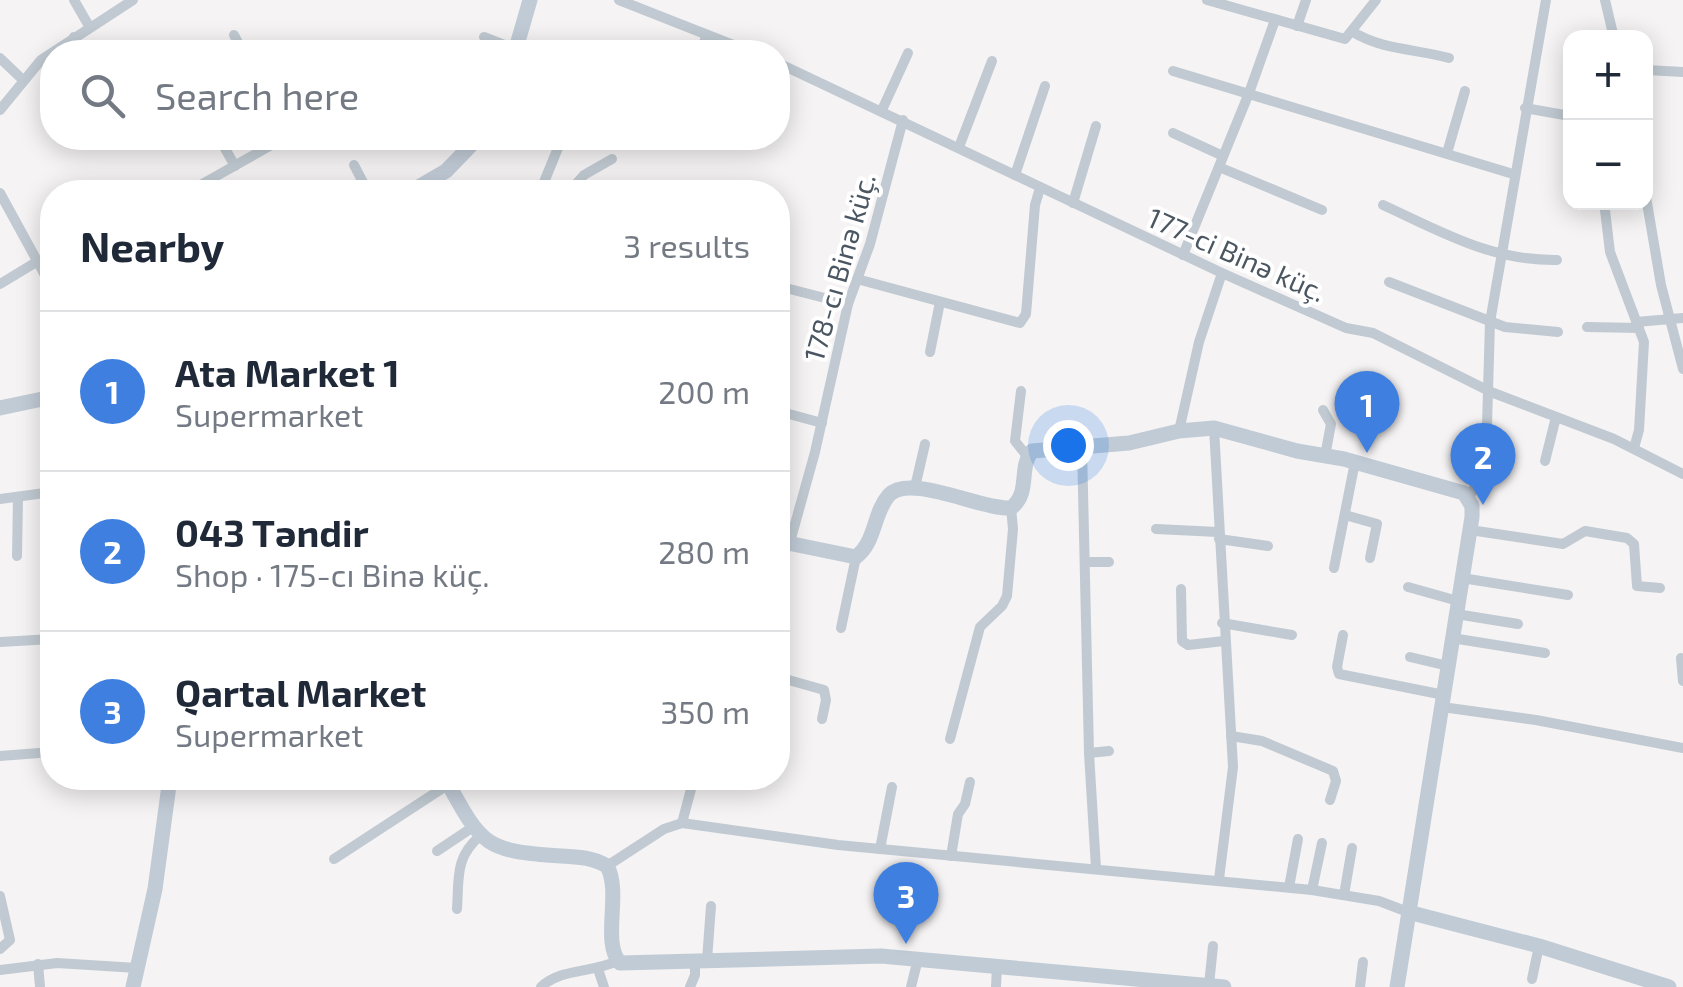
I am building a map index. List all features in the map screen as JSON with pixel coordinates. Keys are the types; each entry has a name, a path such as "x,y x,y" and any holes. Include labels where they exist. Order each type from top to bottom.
{"street":[{"path":"74,0 90,26"},
{"path":"69,40 133,0"},
{"path":"518,40 530,0"},
{"path":"618,0 720,40"},
{"path":"1207,0 1237,4 1337,38 1353,32 1365,10 1376,0"},
{"path":"1297,26 1306,0"},
{"path":"1397,987 1473,511 1470,498 1479,470 1491,392 1490,322 1524,108 1546,0"},
{"path":"1605,0 1612,30"},
{"path":"1182,255 1275,20"},
{"path":"1353,32 1407,51 1421,50 1449,58"},
{"path":"705,40 707,35"},
{"path":"74,36 76,40"},
{"path":"234,36 236,40"},
{"path":"484,36 495,40"},
{"path":"882,110 908,53"},
{"path":"0,58 24,80"},
{"path":"959,147 992,61"},
{"path":"0,110 40,62"},
{"path":"1653,70 1683,72"},
{"path":"1173,71 1513,174"},
{"name":"177-ci Binə küç.","path":"790,72 882,110 1222,273 1346,328 1373,334 1491,392 1634,448 1683,474"},
{"path":"1014,175 1045,86"},
{"path":"1447,154 1464,91"},
{"path":"1524,108 1563,115"},
{"name":"178-cı Binə küç.","path":"790,523 822,423 848,304 870,244 902,120"},
{"path":"1073,204 1096,126"},
{"path":"1173,133 1221,162 1322,210"},
{"path":"226,150 235,166"},
{"path":"210,180 263,150"},
{"path":"436,180 467,150"},
{"path":"545,180 557,150"},
{"path":"580,180 612,159"},
{"path":"354,165 362,180"},
{"path":"857,279 1013,323 1024,320 1040,188"},
{"path":"0,193 38,261 0,284"},
{"path":"1383,205 1501,255 1557,260"},
{"path":"1605,210 1610,252 1644,352 1639,430 1634,448"},
{"path":"1649,210 1662,285 1677,318 1683,369"},
{"path":"1180,431 1199,342 1222,273"},
{"path":"1389,282 1490,322 1558,332"},
{"path":"790,289 848,304"},
{"path":"930,352 940,302"},
{"path":"1587,327 1677,318"},
{"path":"950,739 980,627 1007,596 1012,508 1021,498 1027,456 1016,441 1021,391"},
{"path":"0,408 40,400"},
{"path":"1322,410 1331,424 1325,456"},
{"path":"790,414 822,423"},
{"path":"1546,461 1556,417"},
{"path":"1027,456 1036,450 1129,443 1214,428 1355,462 1458,491 1470,498"},
{"path":"1214,428 1233,785 1220,879"},
{"path":"915,488 926,444"},
{"path":"1082,446 1089,753 1096,868"},
{"path":"1334,568 1355,462"},
{"path":"842,628 856,557 869,542 888,496 899,489 915,488 1012,508"},
{"path":"0,499 40,494"},
{"path":"17,556 18,497"},
{"path":"1345,515 1377,524 1370,558"},
{"path":"1156,529 1268,546"},
{"path":"1470,530 1563,544 1584,531 1627,538 1634,544 1637,586 1660,588"},
{"path":"790,543 856,557"},
{"path":"1086,562 1109,562"},
{"path":"1462,578 1568,595"},
{"path":"1180,588 1182,641 1188,645 1224,641"},
{"path":"1408,588 1518,624"},
{"path":"1222,622 1292,635"},
{"path":"1343,636 1339,674 1443,701 1683,748"},
{"path":"1452,638 1545,653"},
{"path":"0,642 40,640"},
{"path":"1410,657 1448,666"},
{"path":"1681,658 1683,681"},
{"path":"790,681 824,690 822,719"},
{"path":"1231,736 1262,741 1334,771 1336,781 1330,800"},
{"path":"1089,753 1109,751"},
{"path":"0,756 40,753"},
{"path":"951,856 958,814 965,804 970,782"},
{"path":"880,850 892,787"},
{"path":"132,987 160,860 169,790"},
{"path":"334,858 434,790"},
{"path":"452,790 477,831 505,851 583,857 607,866"},
{"path":"682,822 691,790"},
{"path":"607,866 664,829 682,822 880,850 1220,879 1378,902 1669,987"},
{"path":"437,851 477,831"},
{"path":"457,909 461,858 477,831"},
{"path":"1289,887 1298,840"},
{"path":"1312,890 1322,844"},
{"path":"1344,896 1352,848"},
{"path":"607,866 613,883 613,950 617,960"},
{"path":"0,896 10,940 0,950"},
{"path":"690,987 701,960 712,906"},
{"path":"542,987 554,978 598,969 617,960 630,964 858,956 998,966 1088,981 1216,986 1214,946"},
{"path":"1532,979 1538,946"},
{"path":"911,987 918,958"},
{"path":"1360,987 1363,962"},
{"path":"0,970 88,963 137,968"},
{"path":"38,964 40,987"},
{"path":"996,987 998,966"},
{"path":"598,969 604,987"}],"place":[{"name":"Ata Market 1","path":"1367,453"},
{"name":"043 Təndir","path":"1483,505"},
{"name":"Qartal Market","path":"906,944"}]}
